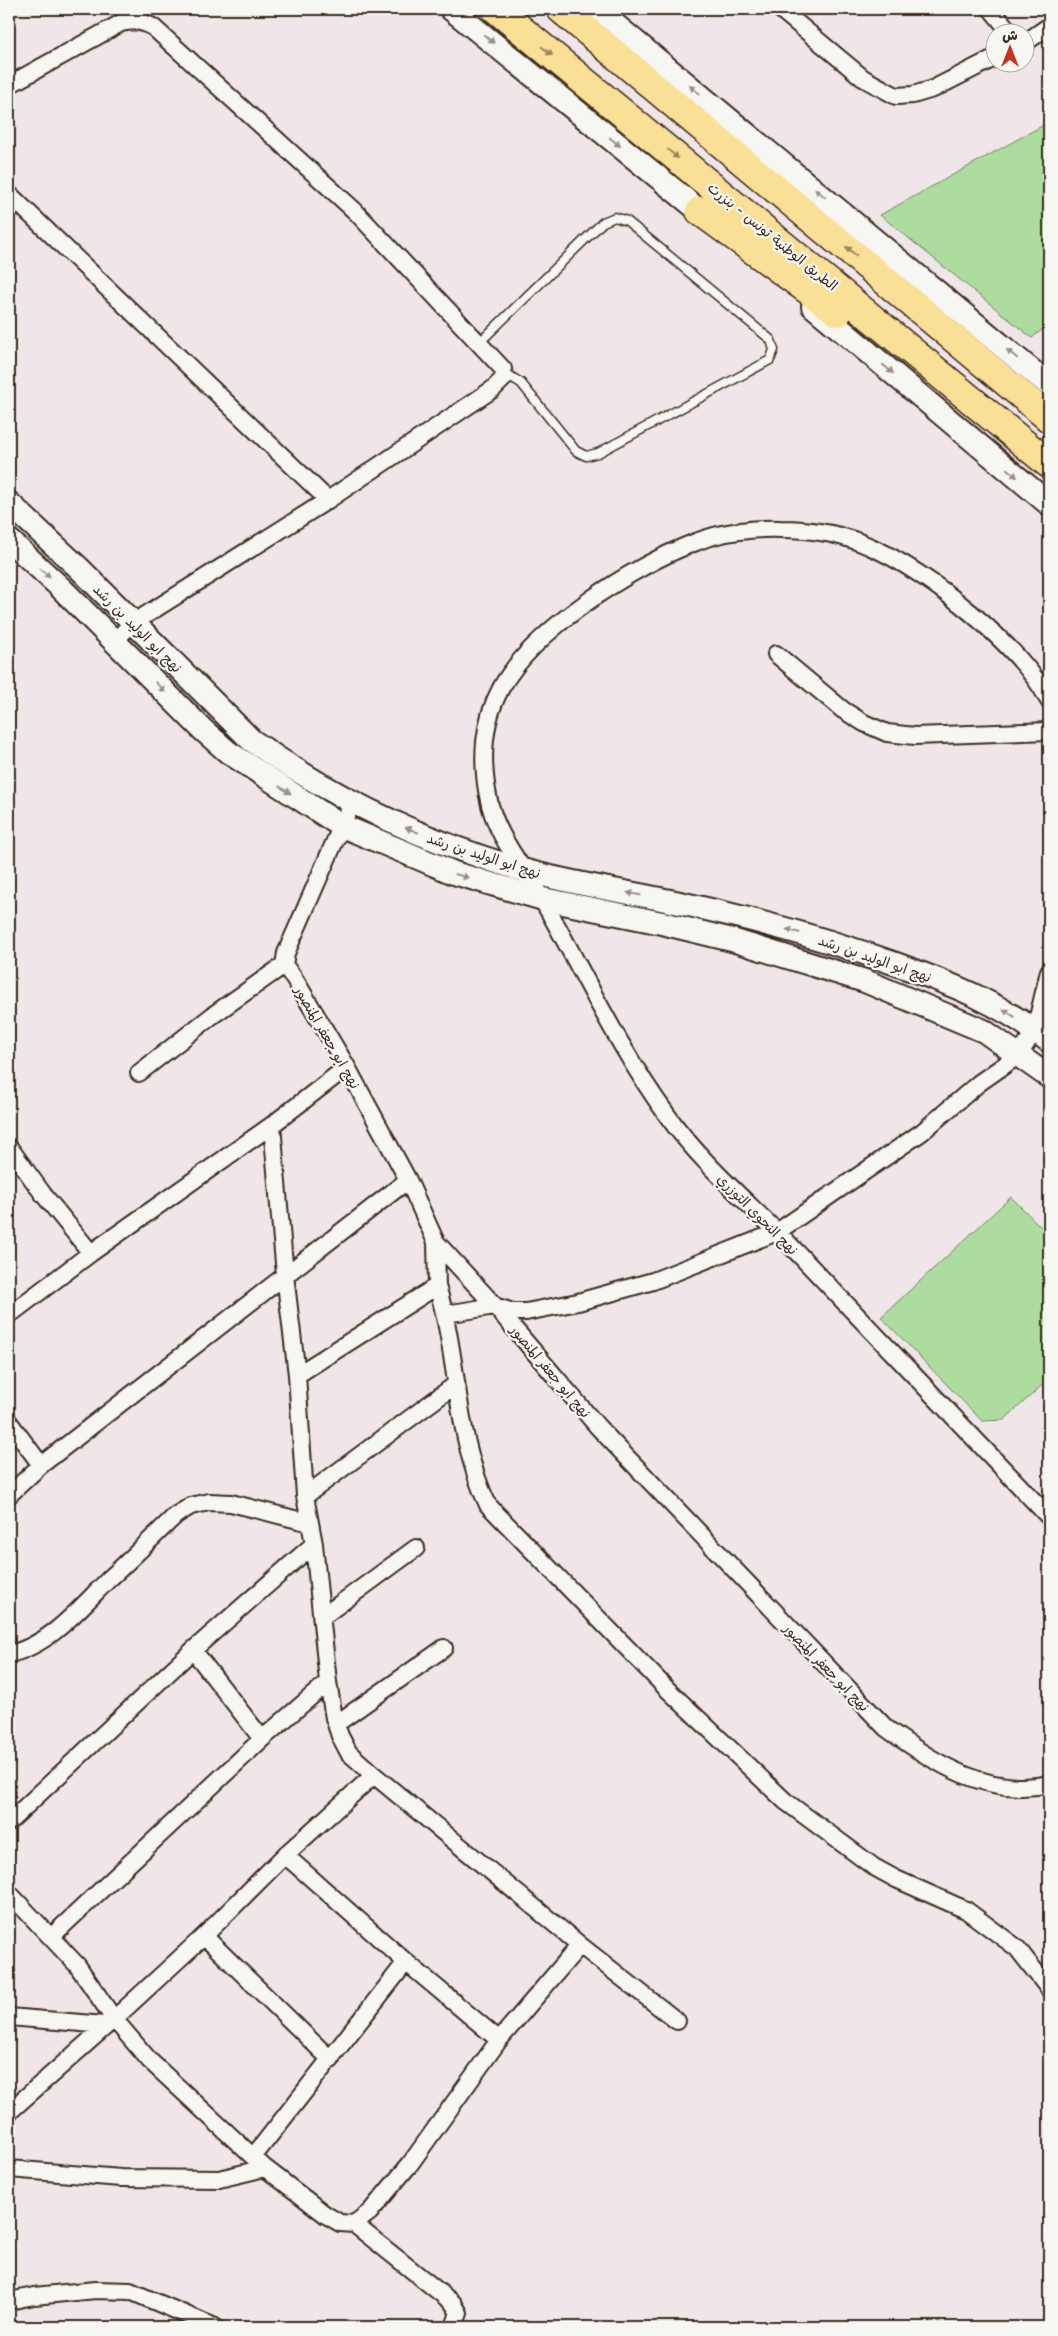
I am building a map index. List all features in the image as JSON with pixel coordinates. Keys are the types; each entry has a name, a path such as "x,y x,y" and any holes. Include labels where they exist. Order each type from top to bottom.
{"highway":[{"name":"الطريق الوطنية تونس - بنزرت","path":"496,9 1049,465"},
{"path":"561,9 740,157 1049,418"},
{"path":"579,9 740,157"},
{"path":"700,211 1049,465"},
{"path":"877,273 1049,404"}],"street":[{"path":"451,9 700,211 1049,504"},
{"path":"596,9 1049,385"},
{"path":"780,9 863,78 896,96 913,95 933,89 986,63"},
{"path":"991,9 1002,22"},
{"path":"9,85 121,22 132,20 143,22 153,27 355,211 505,373 504,378 499,384 328,500 133,623 115,640"},
{"path":"1036,35 1049,26"},
{"path":"9,194 328,500"},
{"name":"نهج ابو الوليد بن رشد","path":"9,503 251,740 277,758 352,802 405,828 448,845 524,870 580,884 693,906 816,937 948,984 1000,1007 1042,1036"},
{"path":"9,540 27,521"},
{"name":"نهج النحوي التوزري","path":"1049,701 1023,661 983,624 919,573 871,546 825,532 776,528 734,532 698,540 652,562 572,614 540,640 517,664 501,689 489,716 484,743 484,769 488,799 497,826 542,899 641,1078 668,1117 694,1150 777,1232 1049,1516"},
{"name":"نهج ابو الوليد بن رشد","path":"9,540 115,640 203,730 228,752 340,825 454,874 542,899 662,923 732,940 864,981 984,1031 1049,1077"},
{"path":"776,654 843,710 864,723 887,732 915,736 1049,731"},
{"path":"139,1073 213,1015 284,966 286,953 340,825 352,802"},
{"name":"نهج ابو جعفر المنصور","path":"284,966 294,978 347,1067 408,1180 436,1242 495,1306 598,1427 886,1728 923,1755 964,1775 991,1783 1017,1786 1049,1784"},
{"path":"446,1314 495,1306 513,1312 526,1312 578,1302 653,1281 777,1232 922,1132 979,1083 1042,1036 1049,971"},
{"path":"9,1316 91,1253 272,1125 347,1067"},
{"path":"272,1125 285,1275 298,1376 305,1496 314,1544 328,1682 336,1724 349,1753 580,1945 677,2021"},
{"path":"9,1147 43,1194 91,1253"},
{"path":"9,1495 41,1465 408,1180"},
{"path":"436,1242 437,1286 446,1314 455,1385 475,1477 488,1505 666,1688 784,1801 874,1867 896,1879 966,1910 1017,1948 1049,1989"},
{"path":"298,1376 437,1286"},
{"path":"305,1496 455,1385"},
{"path":"9,1422 41,1465"},
{"path":"9,1654 20,1652 44,1639 78,1610 176,1515 191,1506 209,1502 231,1503 310,1523"},
{"path":"9,1822 193,1650 314,1544"},
{"path":"322,1617 416,1548"},
{"path":"336,1724 444,1648"},
{"path":"193,1650 262,1739"},
{"path":"52,1936 262,1739 328,1682"},
{"path":"9,2112 204,1936 285,1855 374,1775"},
{"path":"285,1855 406,1962 499,2040"},
{"path":"9,1893 52,1936 77,1965 110,2022 266,2168 326,2215 340,2223 354,2224 453,2303 459,2313 454,2327"},
{"path":"204,1936 331,2060"},
{"path":"354,2224 370,2212 410,2164 499,2040 580,1945"},
{"path":"253,2157 406,1962"},
{"path":"9,2017 110,2022"},
{"path":"9,2170 122,2178 219,2179 266,2168"},
{"path":"9,2301 34,2296 96,2290 130,2291 215,2327"}],"lane":[{"path":"479,343 603,222 615,217 627,221 770,340 774,350 770,360 598,453 586,456 576,451 521,383 505,373"}],"green space":[{"path":"1049,122 1049,324 1032,338 880,215"},
{"path":"1011,1197 1049,1235 1049,1379 1004,1420 982,1421 881,1317"}]}
